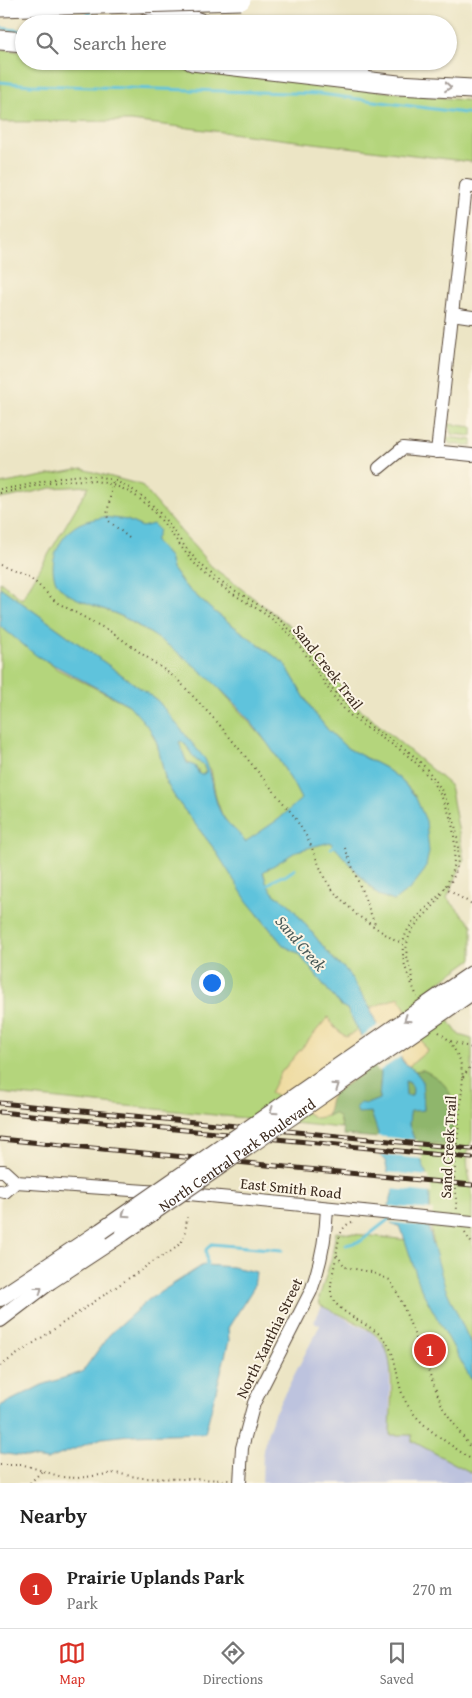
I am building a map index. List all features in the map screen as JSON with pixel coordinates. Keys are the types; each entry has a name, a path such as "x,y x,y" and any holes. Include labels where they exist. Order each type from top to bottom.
{"highway":[{"path":"135,0 178,15"},
{"path":"0,7 241,0"},
{"path":"0,40 15,41"},
{"path":"269,70 398,85 472,89"},
{"path":"360,70 424,85"}],"main road":[{"name":"North Central Park Boulevard","path":"0,1319 50,1281 123,1233 451,997 472,974"},
{"name":"North Central Park Boulevard","path":"0,1298 451,997 472,992"}],"street":[{"path":"437,452 466,186 472,187"},
{"path":"452,314 472,317"},
{"path":"379,468 403,448 472,456"},
{"path":"0,1171 4,1171 16,1182 5,1192 0,1191"},
{"name":"East Smith Road","path":"16,1182 189,1194 467,1225"},
{"name":"North Xanthia Street","path":"240,1482 242,1448 254,1403 311,1291 318,1271 325,1234 326,1208"}],"path":[{"path":"0,489 69,475 112,480 132,489 152,503 171,524 196,559 210,573 282,622 306,648 344,704 374,730 407,750 428,771 446,798 457,832 458,853 456,870 451,882 444,888 441,898 418,920 409,935 406,952 412,974 412,984"},
{"name":"Sand Creek Trail","path":"0,493 71,479 87,479 111,485 135,495 158,514 191,559 211,579 258,609 285,630 306,654 344,709 362,726 404,752 431,780 445,804 454,835 453,867 444,888 415,917 409,926 403,943"},
{"path":"112,480 107,515 109,521 129,538"},
{"path":"0,565 31,578 56,602 113,633 177,679 207,710 294,816 308,838 325,879 334,892 357,915 403,943 403,954 407,971"},
{"path":"345,848 354,866 367,908 378,929"},
{"path":"444,888 472,904"},
{"name":"Sand Creek Trail","path":"458,1214 454,1179 463,1077 460,1060 450,1041 472,1048"},
{"name":"Sand Creek Trail","path":"463,1077 472,1064"},
{"path":"0,1366 141,1269 176,1250 183,1240 187,1217"},
{"path":"467,1225 472,1244"},
{"path":"343,1227 331,1287 333,1300 344,1310 377,1331 386,1341 392,1354 403,1395 416,1416 472,1460"},
{"path":"337,1254 345,1267 371,1272 390,1280 400,1298 443,1408 472,1450"},
{"path":"0,1465 24,1465 42,1471 78,1478 114,1473 142,1478 240,1482"},
{"path":"30,1483 42,1471"}],"shaded area":[{"path":"322,1306 371,1332 387,1347 390,1361 390,1435 412,1435 412,1441 472,1473 472,1483 262,1483 263,1450 274,1414 320,1325 314,1322"}],"green space":[{"path":"0,49 15,51 15,70 185,70 472,101 472,162 131,121 0,122"},
{"path":"449,424 472,427 472,436 452,434"},
{"path":"445,437 472,440 472,446 450,444"},
{"path":"82,469 141,485 211,566 301,634 354,704 450,785 464,860 447,898 472,925 472,959 427,991 459,1035 472,1039 472,1141 467,1158 472,1190 472,1473 412,1441 412,1435 390,1435 392,1383 391,1369 384,1345 372,1332 320,1305 319,1298 331,1260 336,1232 434,1243 428,1187 415,1141 451,1144 453,1107 423,1070 415,1071 408,1067 427,1051 399,998 370,1008 346,970 335,961 288,903 275,895 267,885 263,871 222,815 216,798 211,770 158,701 0,587 0,582 22,599 89,486 51,488 0,498 0,484","holes":["127,520 142,527 169,557 172,569 184,585 212,610 285,664 312,710 328,730 347,748 385,768 400,779 415,795 378,895 330,842 270,746 207,674 160,639 121,616 78,599"]},
{"path":"0,626 57,669 129,705 141,717 157,743 166,782 176,799 215,850 259,916 284,946 298,953 340,1005 347,1009 358,1030 346,1037 334,1027 328,1018 279,1075 327,1116 334,1113 339,1117 341,1128 0,1093"},
{"path":"181,741 193,757 203,764 206,772 202,775 198,774 198,769 190,764 182,755 178,742"},
{"path":"376,1064 381,1073 379,1099 367,1104 379,1138 344,1135 339,1117 334,1113 327,1116 332,1094"},
{"path":"423,1070 444,1084 452,1100 451,1145 415,1141 409,1125 410,1111 424,1110 422,1080 415,1071"},
{"path":"405,1081 410,1083 412,1087 412,1096 406,1096"}],"sand":[{"path":"399,997 427,1051 408,1067 376,1023 370,1008"},
{"path":"328,1017 334,1027 346,1037 358,1030 376,1064 332,1094 327,1116 316,1118 270,1093 279,1075"}],"water":[{"name":"Sand Creek","path":"104,517 127,520 142,527 153,524 159,530 155,541 169,557 172,569 184,585 212,610 285,664 312,710 328,730 347,748 385,768 400,779 415,796 426,821 429,852 425,870 411,888 394,901 378,895 330,842 297,851 263,872 267,885 275,895 288,903 335,961 346,970 370,1008 376,1023 404,1063 415,1071 422,1080 424,1110 410,1111 409,1125 426,1173 430,1196 429,1230 445,1287 472,1346 472,1381 421,1289 402,1231 399,1226 393,1225 386,1215 393,1191 385,1161 381,1157 378,1133 371,1112 358,1113 356,1107 361,1103 367,1104 379,1099 381,1073 347,1009 340,1005 298,953 284,946 247,901 215,850 176,799 166,782 157,743 150,729 129,705 37,656 0,626 0,587 158,701 205,759 224,819 245,842 279,819 301,799 286,771 268,744 248,719 203,673 178,652 123,617 71,596 59,586 53,570 56,552 60,543 79,524","holes":["181,741 193,757 203,764 206,772 202,775 199,774 195,766 187,763 179,742","405,1081 410,1083 412,1087 412,1096 406,1096"]},
{"path":"203,1265 233,1267 256,1272 254,1287 228,1328 229,1341 205,1433 129,1435 102,1438 47,1460 0,1453 0,1406 42,1385 82,1372 109,1335 148,1300"}],"pier":[{"path":"380,1024 402,1056 378,1072 359,1038"},
{"path":"376,1136 417,1140 423,1159 378,1155"},
{"path":"386,1172 429,1176 432,1193 390,1189"},
{"path":"387,1206 433,1210 432,1227 388,1222 384,1214"}],"waterway":[{"path":"87,15 91,12"},
{"path":"0,28 15,30"},
{"path":"0,82 31,85 321,94 472,114"},
{"path":"331,848 337,845"},
{"path":"265,887 278,877 285,876 295,869"},
{"path":"346,1245 361,1241 389,1219"},
{"path":"207,1269 206,1250 211,1244 282,1250"}],"railway":[{"path":"0,1103 472,1149"},
{"path":"0,1112 472,1158"},
{"path":"0,1139 472,1185"}],"place":[{"name":"Prairie Uplands Park","path":"430,1350"}]}
